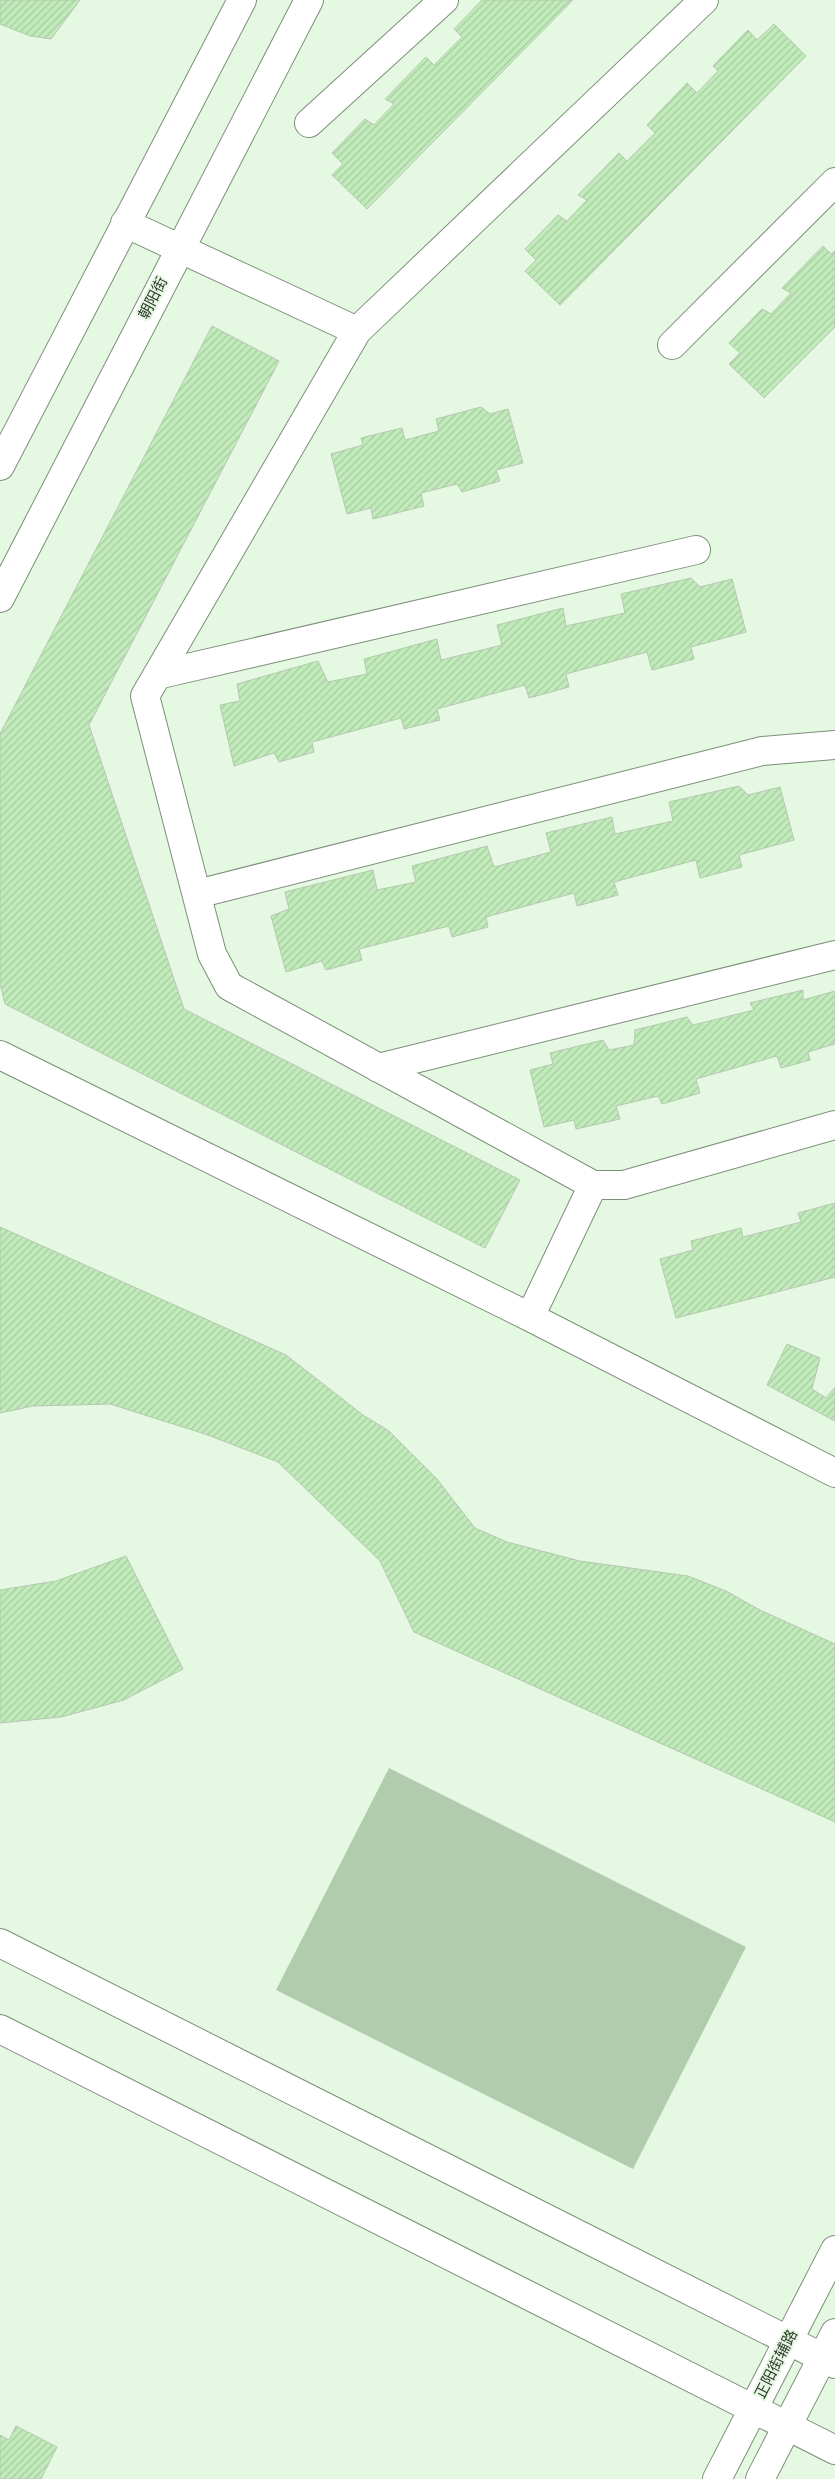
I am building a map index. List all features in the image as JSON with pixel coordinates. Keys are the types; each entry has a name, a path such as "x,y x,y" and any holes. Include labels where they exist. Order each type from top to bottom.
{"street":[{"path":"0,466 242,0"},
{"name":"朝阳街","path":"0,598 309,0"},
{"path":"309,123 444,0"},
{"path":"704,0 357,331 145,696 212,954 229,986 593,1186 624,1184 835,1125"},
{"path":"672,345 835,182"},
{"path":"125,223 357,331"},
{"path":"158,675 696,550"},
{"path":"197,894 762,751 835,745"},
{"path":"378,1068 835,955"},
{"path":"0,1055 530,1317 835,1473"},
{"path":"530,1317 593,1186"},
{"path":"0,1943 829,2361"},
{"path":"0,2029 835,2450"},
{"name":"正阳街辅路","path":"717,2479 835,2250"},
{"path":"760,2479 787,2426 829,2361 835,2332"}],"green space":[{"path":"389,1768 746,1947 633,2169 276,1990"}],"building":[{"path":"0,0 80,0 51,39 30,36 0,24"},
{"path":"482,0 573,0 367,209 332,175 343,164 332,153 365,119 374,125 394,104 385,99 426,57 434,65 462,37 454,29"},
{"path":"774,24 806,56 560,305 525,271 536,260 525,249 558,215 567,221 587,200 578,195 619,153 627,161 655,133 647,125 687,83 697,93 718,71 713,66 748,30 757,40"},
{"path":"823,246 831,254 835,251 835,327 764,398 729,364 740,353 729,343 762,309 771,314 791,293 782,288"},
{"path":"212,326 279,361 89,725 184,1009 520,1180 485,1248 5,1004 0,984 0,734"},
{"path":"481,407 490,414 508,409 523,463 496,470 500,481 462,492 457,484 421,493 424,506 373,519 371,508 347,514 331,454 363,445 361,438 402,428 405,440 439,431 436,419"},
{"path":"691,578 700,587 732,579 746,632 691,647 694,659 652,670 647,652 566,674 569,687 529,698 525,685 437,709 440,720 404,729 401,718 312,742 314,752 279,762 274,753 234,766 220,705 240,701 237,684 318,661 328,682 367,674 364,659 437,639 441,660 502,645 497,625 563,608 566,626 625,613 621,594"},
{"path":"739,786 748,795 780,787 794,840 739,855 742,867 700,878 696,860 614,882 618,895 577,906 574,893 486,917 488,927 452,937 449,926 359,949 362,960 326,970 322,961 286,972 271,916 289,909 285,892 373,870 377,890 416,882 412,866 487,846 494,867 551,852 546,833 612,817 615,834 673,821 669,802"},
{"path":"803,990 803,1000 835,991 835,1044 808,1052 810,1060 781,1068 777,1056 696,1079 700,1093 662,1104 658,1096 616,1106 620,1119 576,1129 574,1120 544,1127 530,1070 553,1064 550,1053 603,1040 609,1050 634,1045 635,1030 687,1017 693,1025 754,1010 750,1003"},
{"path":"835,1203 835,1277 676,1318 660,1259 693,1250 691,1241 741,1228 743,1237 801,1222 798,1213"},
{"path":"0,1227 286,1355 363,1415 389,1431 437,1479 475,1528 507,1542 580,1561 688,1576 726,1591 760,1610 835,1644 835,1822 414,1632 380,1561 278,1462 205,1434 110,1404 33,1406 0,1413"},
{"path":"787,1344 820,1358 812,1389 826,1398 835,1387 835,1421 767,1385"},
{"path":"126,1556 183,1669 124,1700 61,1717 0,1723 0,1590 56,1581"},
{"path":"16,2426 57,2447 41,2479 0,2479 0,2435 9,2440"}]}
